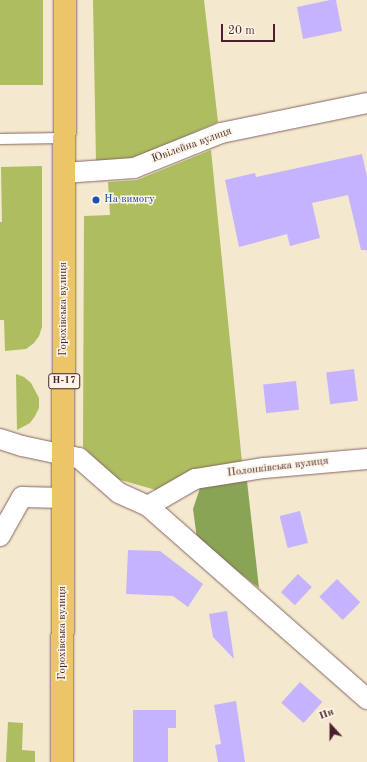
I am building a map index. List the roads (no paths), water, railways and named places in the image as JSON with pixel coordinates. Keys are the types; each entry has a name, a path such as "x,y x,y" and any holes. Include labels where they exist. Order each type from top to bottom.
{"main road":[{"name":"Горохівська вулиця","path":"62,762 65,0"}],"street":[{"name":"Ювілейна вулиця","path":"64,173 134,168 221,133 367,103"},
{"path":"0,439 79,458 119,493 148,506 367,699"},
{"name":"Полонківська вулиця","path":"148,506 195,480 264,468 367,459"},
{"path":"0,536 22,497 63,498"}],"lane":[{"path":"0,139 64,138"}],"place":[{"name":"На вимогу","path":"96,200"}]}
